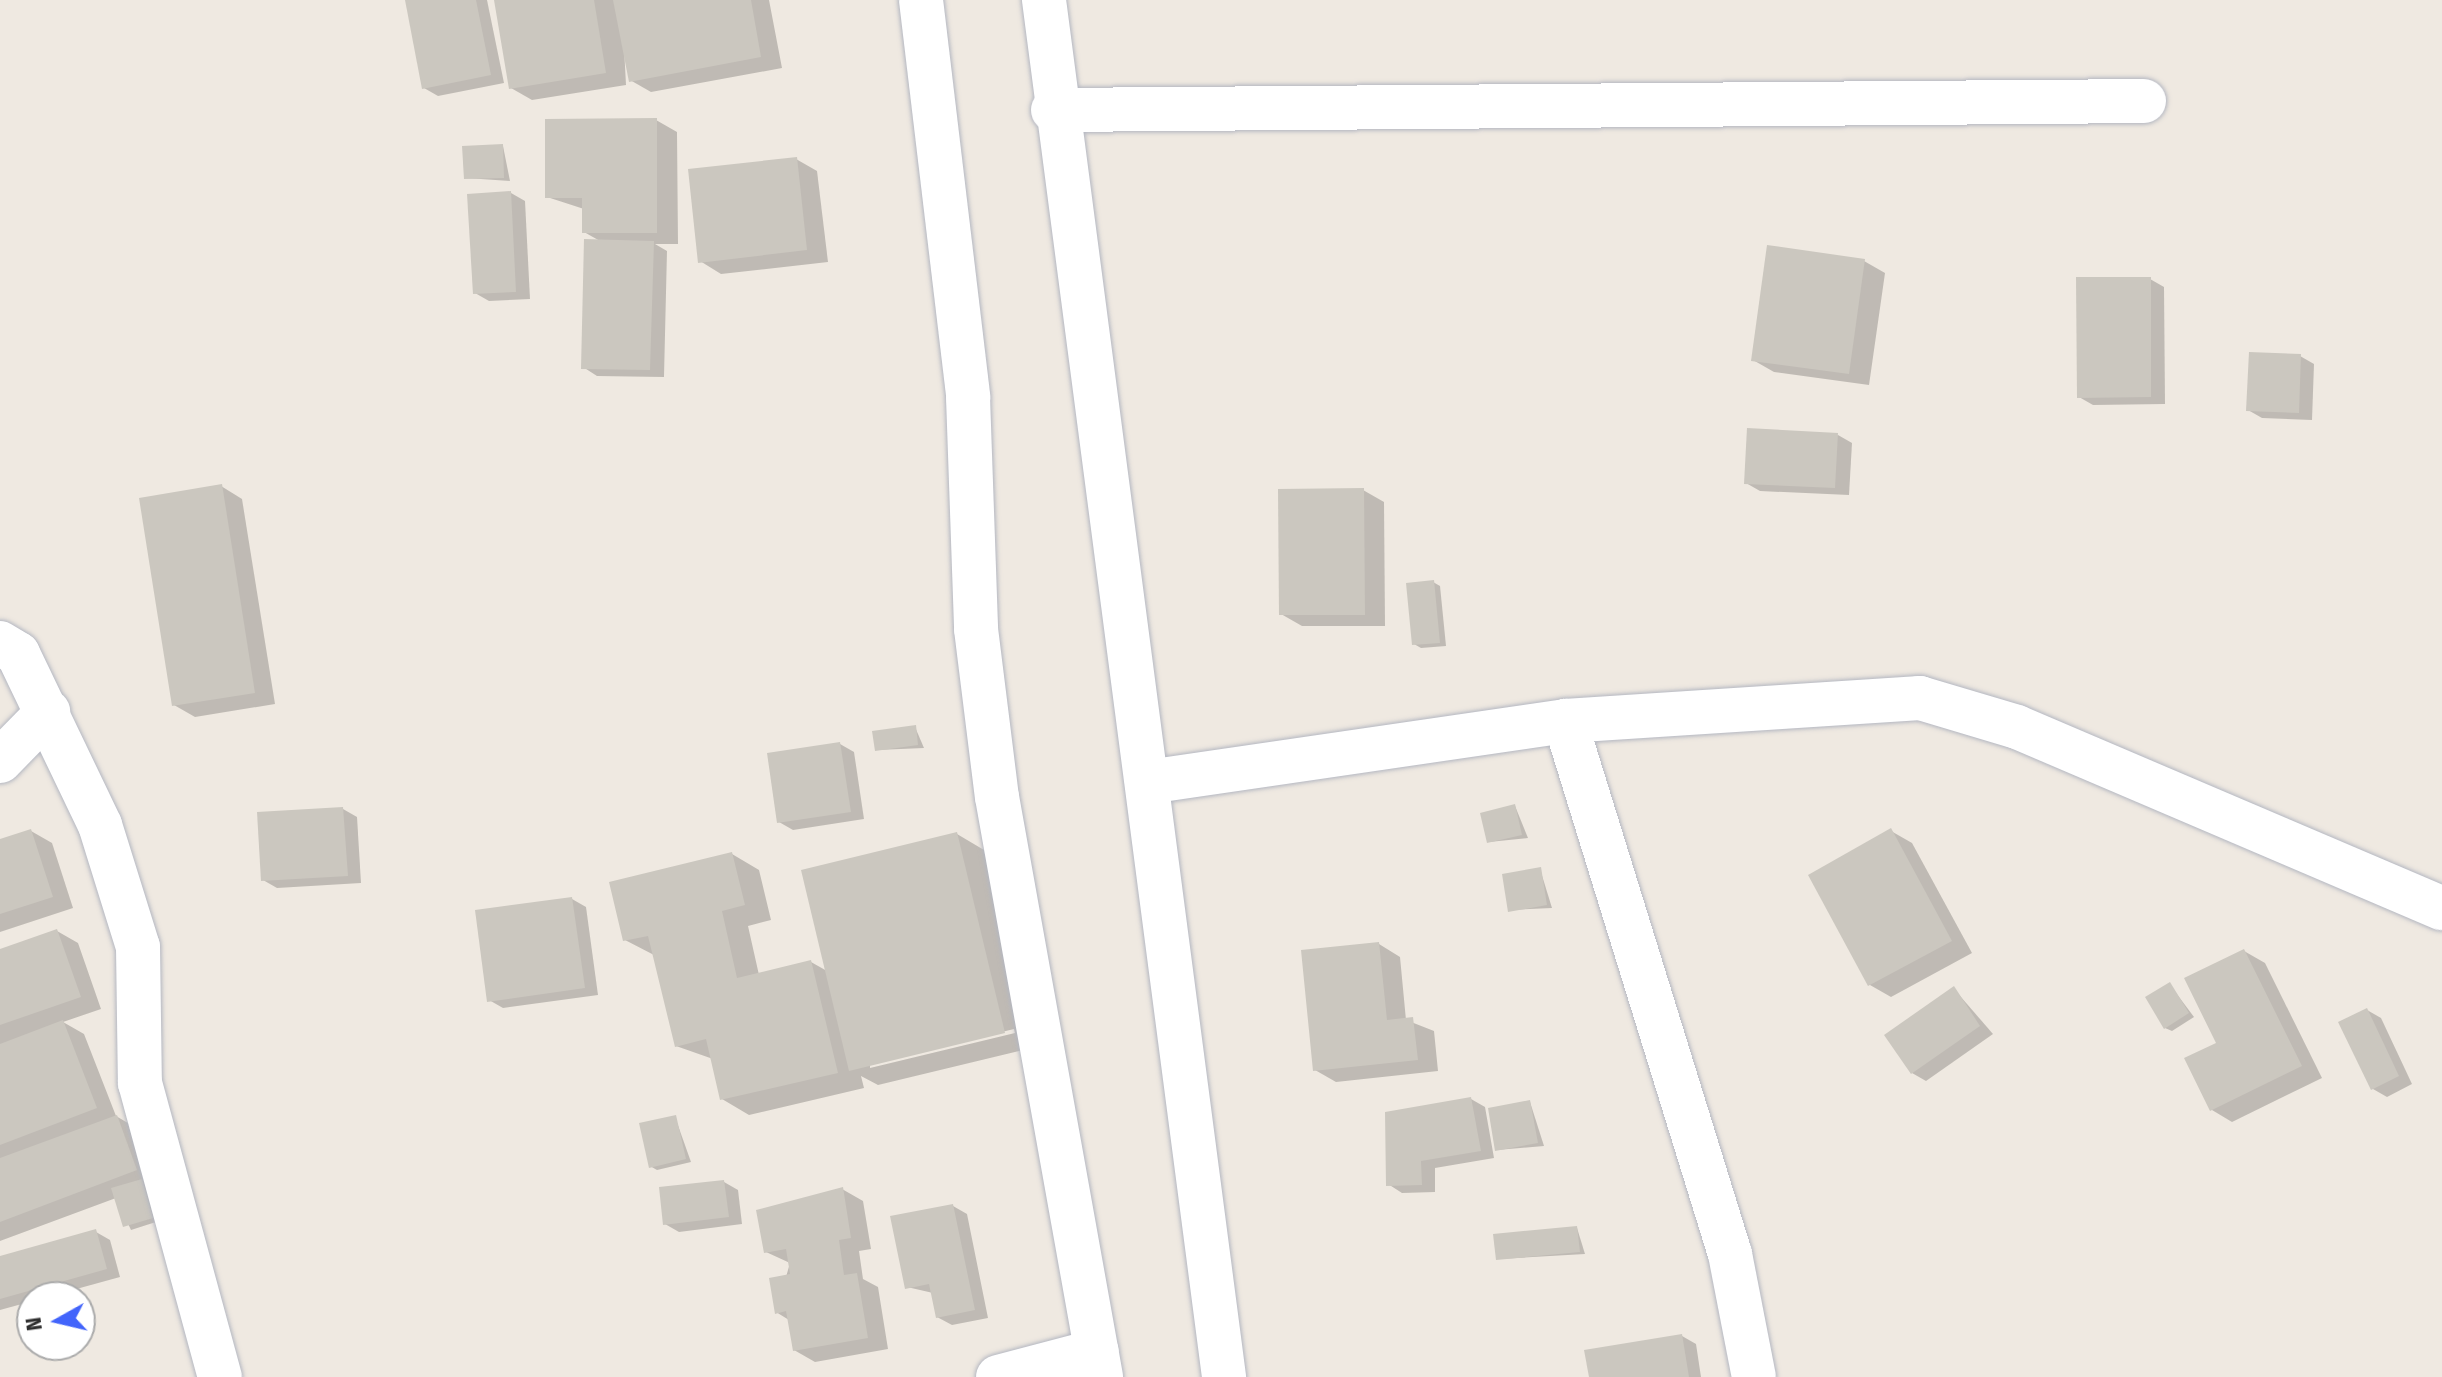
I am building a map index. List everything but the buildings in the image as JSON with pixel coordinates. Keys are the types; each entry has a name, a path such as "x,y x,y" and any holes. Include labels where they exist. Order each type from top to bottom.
{"street":[{"path":"921,0 968,397 976,629 995,782 1099,1364 998,1377"},
{"path":"1044,0 1053,110 1147,782 1224,1377"},
{"path":"1053,110 2144,101"},
{"path":"0,643 18,654 100,825 138,947 140,1083 220,1377"},
{"path":"1147,782 1565,721 1920,698 2017,727 2442,908"},
{"path":"0,761 48,712"},
{"path":"1565,721 1730,1254 1754,1377"}]}
